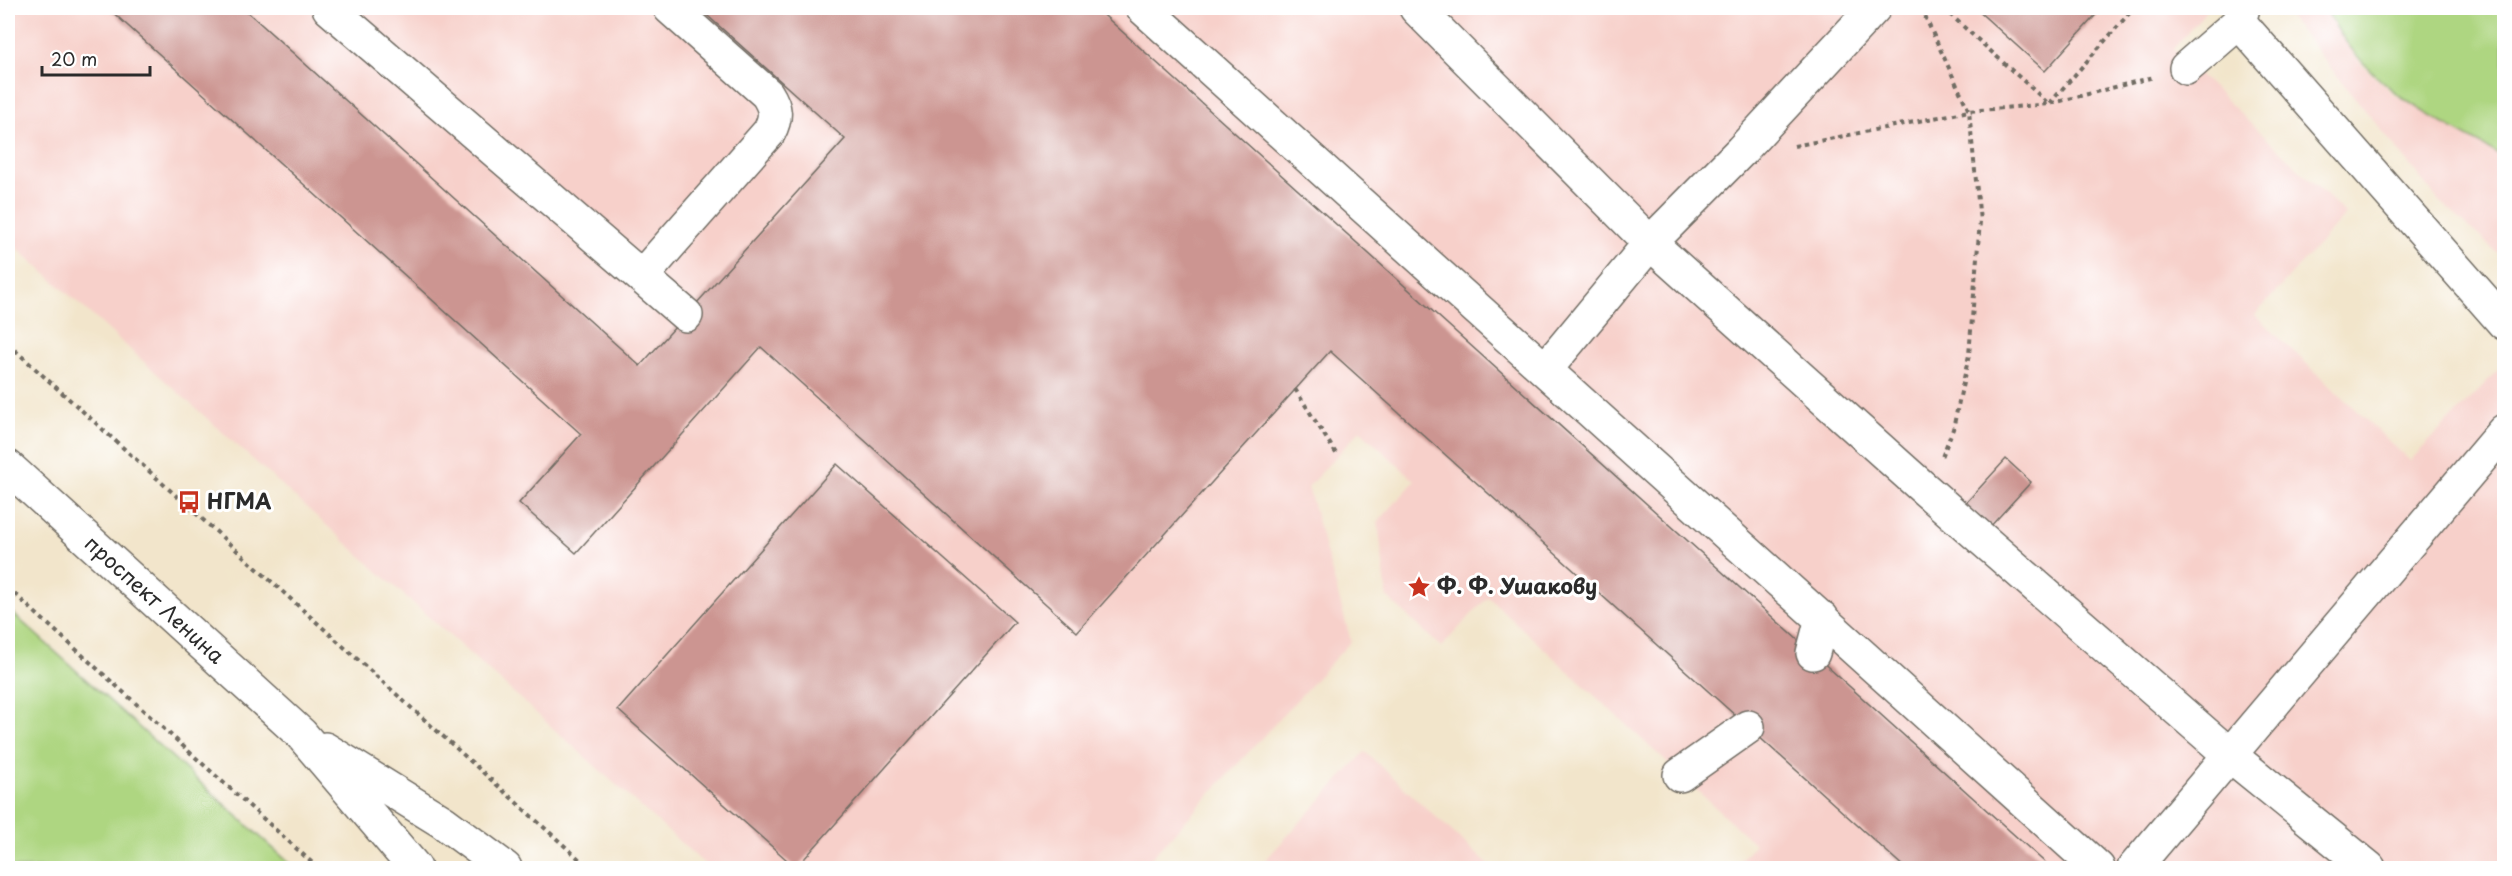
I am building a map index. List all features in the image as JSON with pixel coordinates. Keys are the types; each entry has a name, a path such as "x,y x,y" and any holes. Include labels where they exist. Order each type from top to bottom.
{"street":[{"path":"329,8 686,315"},
{"path":"642,276 769,132 775,120 774,106 767,94 670,8"},
{"path":"1143,8 2098,868"},
{"path":"1416,8 1650,243 1920,485 2231,756 2369,868"},
{"path":"1545,370 1650,243 1741,151 1874,8"},
{"path":"2186,68 2241,15 2505,323"},
{"path":"2134,868 2505,431"},
{"name":"проспект Ленина","path":"8,467 301,734 415,868"},
{"path":"1813,653 1822,618"},
{"path":"1680,775 1748,727"},
{"name":"проспект Ленина","path":"301,734 442,822 506,868"}],"path":[{"path":"1920,485 1938,466 1953,429 1969,355 1980,220 1969,111 1921,8"},
{"path":"1943,8 2049,104"},
{"path":"2049,104 2134,8"},
{"path":"1741,151 1750,157 1969,111 2049,104 2186,68"},
{"path":"8,344 589,868"},
{"path":"1296,389 1337,455"},
{"path":"8,588 318,868"}],"shaded area":[{"path":"8,8 108,8 581,434 520,503 575,553 761,347 1330,351 1905,868 1733,868 1755,844 1488,597 1441,647 1387,597 1378,522 1415,481 1360,430 1308,487 1351,641 1142,868 709,868 8,240"},
{"path":"243,8 699,8 845,139 640,366"},
{"path":"1096,8 1975,8 2045,71 2102,8 2209,8 2173,49 2346,214 2255,315 2410,461 2499,369 2504,360 2504,506 2498,514 2504,521 2504,868 2051,868"},
{"path":"2282,8 2325,8 2361,64 2393,94 2504,157 2504,258 2439,201"},
{"path":"1365,752 1492,868 1258,868"}],"green space":[{"path":"2325,8 2504,8 2504,157 2402,98 2361,60 2342,36"},
{"path":"8,609 295,868 8,868"}],"building":[{"path":"108,8 243,8 640,366 845,139 699,8 1096,8 2051,868 1905,868 1330,351 1077,632 761,347 576,553 519,503 581,434"},
{"path":"1975,8 2102,8 2045,71"},
{"path":"2006,459 2031,482 1988,529 1964,505"},
{"path":"837,464 1015,622 796,868 618,710"}],"place":[{"name":"НГМА","path":"189,502"},
{"name":"Ф. Ф. Ушакову","path":"1419,587"}]}
